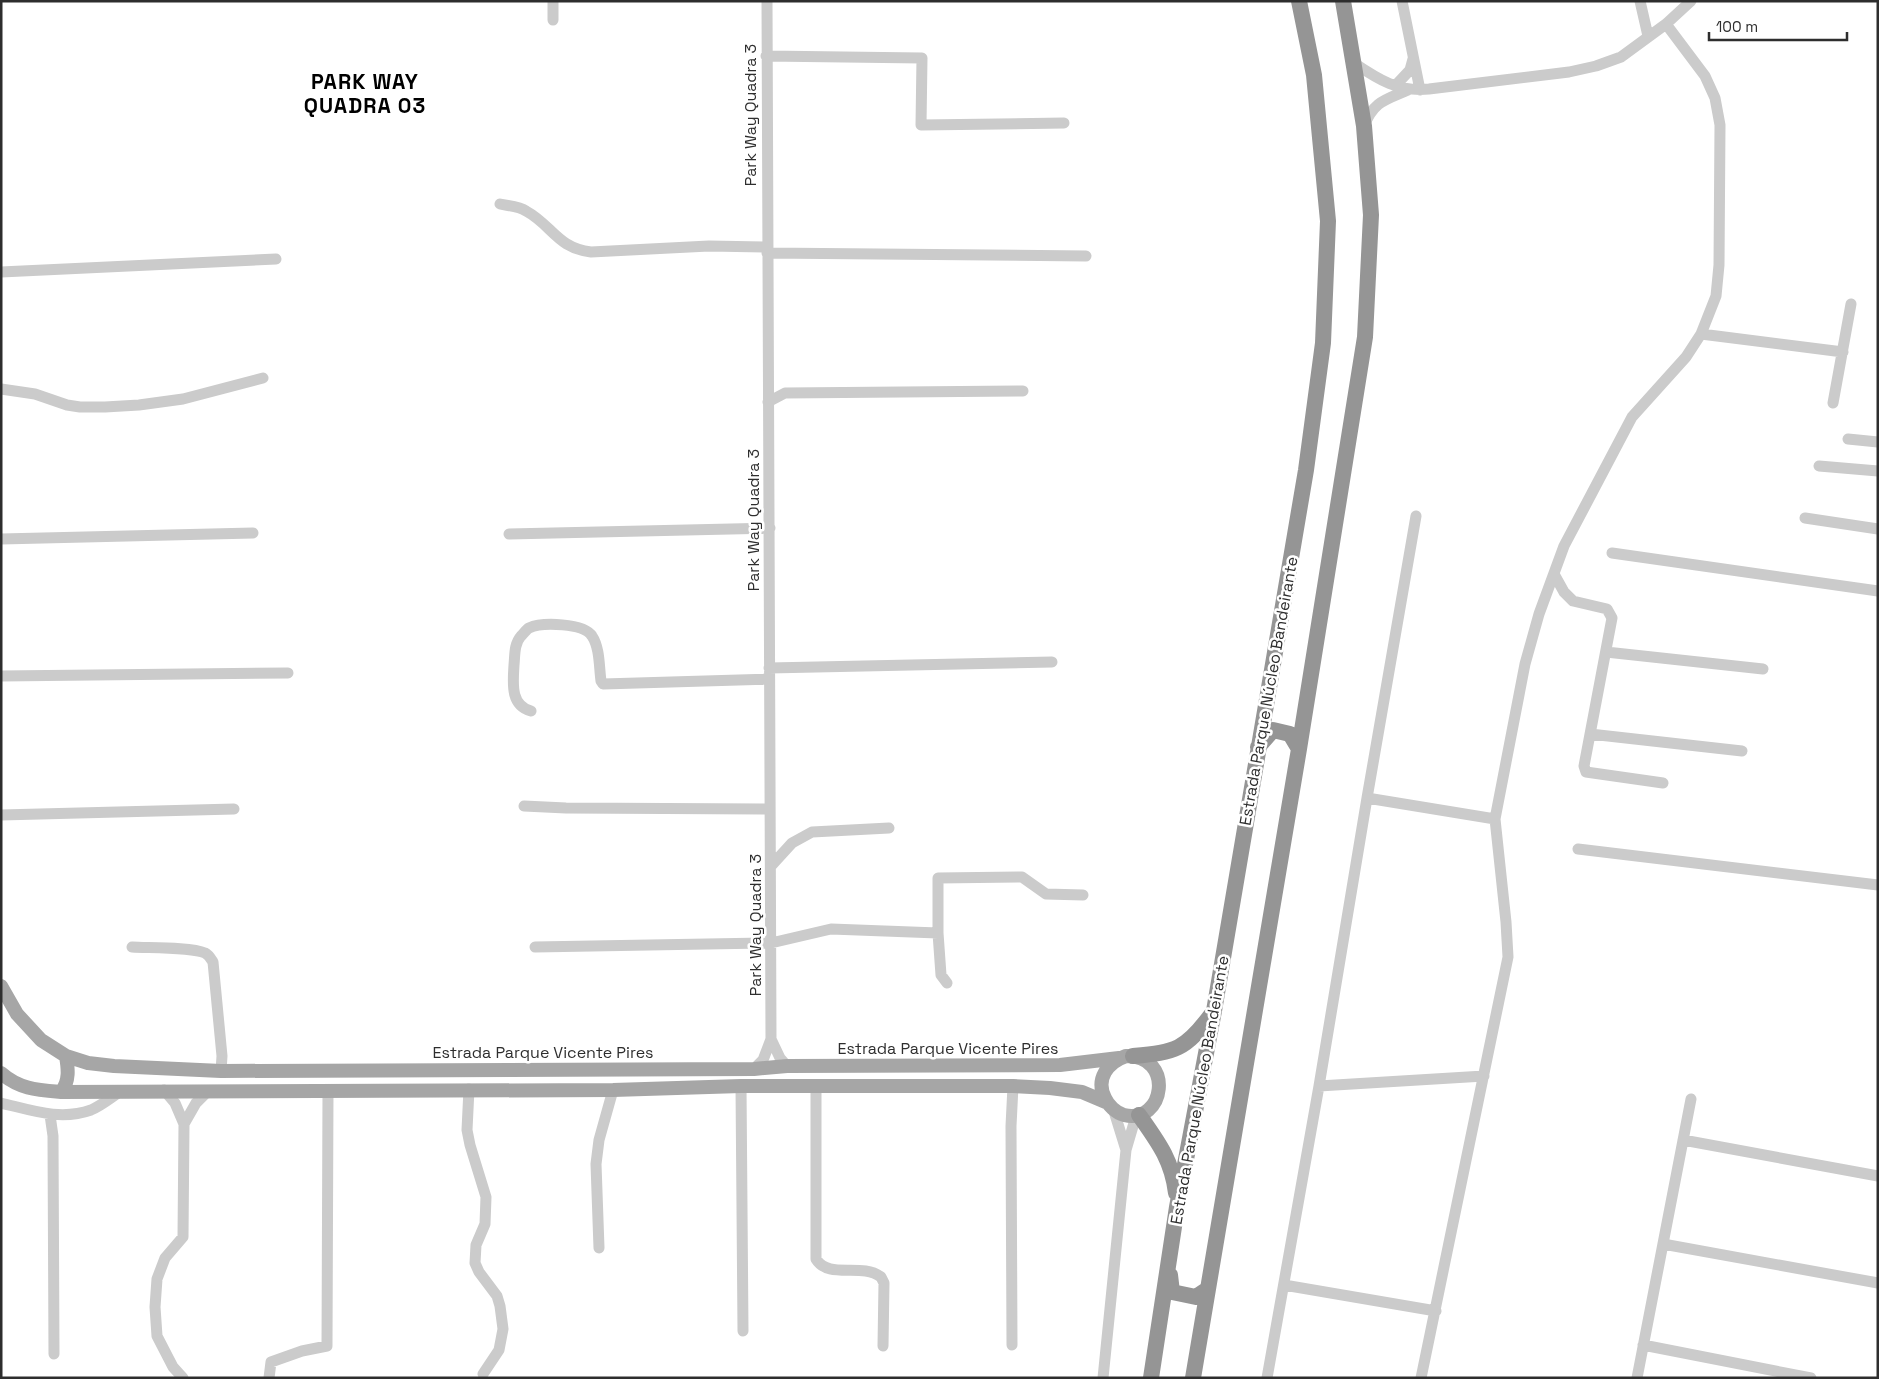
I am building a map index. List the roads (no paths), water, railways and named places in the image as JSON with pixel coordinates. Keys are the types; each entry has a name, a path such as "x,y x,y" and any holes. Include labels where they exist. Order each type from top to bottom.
{"highway":[{"name":"Estrada Parque Núcleo Bandeirante","path":"1151,1377 1177,1207 1214,1011 1306,470 1323,342 1328,221 1314,75 1299,1"},
{"path":"1193,1378 1299,749 1365,337 1371,215 1364,126 1343,1"},
{"path":"1258,747 1273,730 1290,734 1299,749"},
{"path":"1126,1057 1158,1054 1181,1047 1195,1036 1214,1011"},
{"path":"1137,1115 1168,1160 1174,1178 1177,1207"},
{"path":"1169,1268 1172,1292 1196,1297 1208,1289"}],"main road":[{"name":"Estrada Parque Vicente Pires","path":"1,986 17,1014 41,1040 66,1056 88,1063 114,1066 221,1071 754,1069 787,1066 1060,1065 1126,1057"},
{"path":"1,1008 17,1014"},
{"path":"61,1092 68,1078 66,1056"},
{"path":"1,1073 15,1084 31,1090 61,1092 164,1090 613,1090 741,1086 1013,1086 1082,1092 1111,1106 1121,1114 1137,1115 1146,1112 1159,1094 1157,1073 1147,1061 1126,1057 1107,1068 1103,1074 1102,1090 1111,1106"},
{"path":"509,1070 504,1078 507,1087 511,1090"}],"street":[{"path":"553,1 554,20"},
{"name":"Park Way Quadra 3","path":"754,1069 763,1060 771,1039 767,1"},
{"path":"1402,1 1420,90"},
{"path":"1640,1 1648,36"},
{"path":"1354,63 1379,79 1408,90 1569,72 1596,66 1621,57 1666,24 1691,1"},
{"path":"1421,1378 1508,957 1495,819 1525,664 1539,614 1564,546 1632,417 1677,368 1701,334 1716,296 1719,265 1720,125 1715,98 1705,76 1666,24"},
{"path":"766,56 922,58 921,125 1064,124"},
{"path":"1395,86 1410,70 1413,59"},
{"path":"1364,126 1374,107 1408,90"},
{"path":"500,204 528,211 565,244 582,251 591,252 709,246 767,250 1086,256"},
{"path":"1,272 276,259"},
{"path":"1833,403 1844,352 1851,304"},
{"path":"1701,334 1844,352"},
{"path":"1,389 35,394 67,405 105,407 183,399 263,378"},
{"path":"768,384 785,393"},
{"path":"768,402 785,393 1023,391"},
{"path":"1848,439 1878,442"},
{"path":"1819,466 1878,471"},
{"path":"1267,1378 1319,1086 1416,516"},
{"path":"1805,518 1878,529"},
{"path":"509,534 770,528"},
{"path":"1,539 253,533"},
{"path":"1612,553 1878,591"},
{"path":"1554,574 1564,592 1573,601 1607,609 1612,618 1584,766 1586,772 1664,783"},
{"path":"531,711 524,709 517,702 513,691 515,647 529,628 542,625 559,624 583,629 590,633 594,638 603,684 769,673 1052,662"},
{"path":"1606,652 1762,670"},
{"path":"1,676 288,672"},
{"path":"1590,734 1742,751"},
{"path":"1367,798 1495,819"},
{"path":"524,806 770,809"},
{"path":"1,815 234,809"},
{"path":"771,866 792,843 812,832 888,828"},
{"path":"1578,849 1878,885"},
{"path":"947,983 941,976 938,933 938,878 1022,878 1046,894 1083,895"},
{"path":"535,947 771,943 831,929 938,933"},
{"path":"132,947 194,951 205,953 209,956 213,962 222,1056 221,1071"},
{"name":"Park Way Quadra 3","path":"771,1039 780,1058 787,1066"},
{"path":"1319,1086 1484,1076"},
{"path":"741,1086 743,1331"},
{"path":"816,1086 816,1259 819,1264 829,1269 868,1270 881,1276 884,1283 883,1346"},
{"path":"1012,1345 1011,1126 1013,1086"},
{"path":"469,1089 468,1130 470,1145 486,1197 485,1224 476,1245 475,1263 479,1272 497,1296 503,1329 499,1350 483,1374"},
{"path":"164,1090 175,1102 184,1124 183,1237 166,1258 157,1278 155,1308 157,1336 173,1367 183,1378"},
{"path":"599,1248 597,1150 613,1090"},
{"path":"1,1103 50,1115 62,1116 92,1110 121,1091"},
{"path":"184,1124 196,1103 208,1091"},
{"path":"269,1378 271,1362 302,1351 327,1346 328,1091"},
{"path":"1637,1378 1691,1099"},
{"path":"1111,1106 1126,1150"},
{"path":"50,1115 53,1136 54,1354"},
{"path":"1103,1378 1126,1150 1137,1115"},
{"path":"1683,1140 1878,1176"},
{"path":"1663,1244 1878,1284"},
{"path":"1284,1285 1436,1310"},
{"path":"1643,1345 1812,1378"}],"district":[{"name":"PARK WAY QUADRA 03","path":"365,94"}]}
